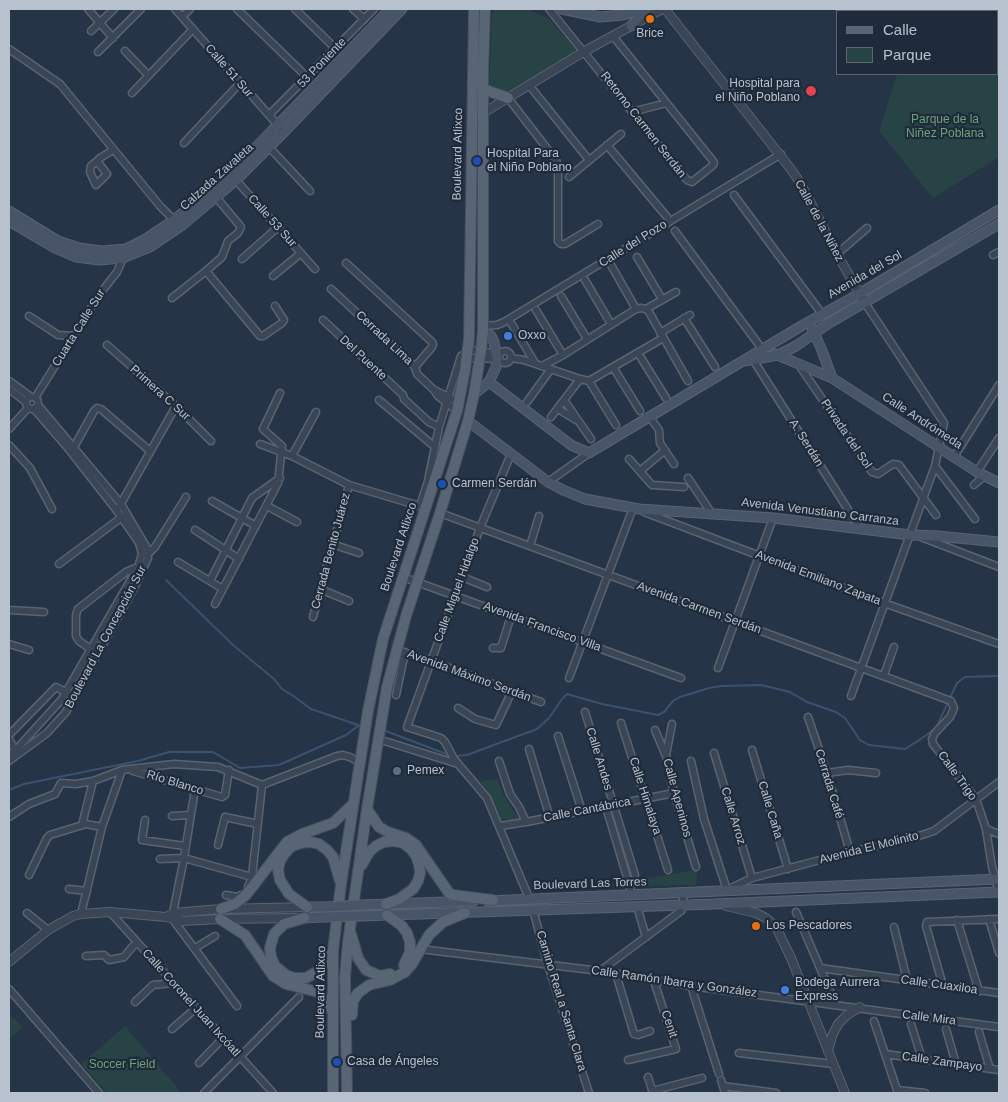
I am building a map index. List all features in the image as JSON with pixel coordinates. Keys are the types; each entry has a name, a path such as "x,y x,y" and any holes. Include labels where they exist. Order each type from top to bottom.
{"main road":[{"name":"Calzada Zavaleta","path":"9,211 58,240 79,248 102,251 126,249 144,240 233,177 269,147 281,129 390,9"},
{"name":"Calzada Zavaleta","path":"9,220 55,248 76,257 100,260 123,258 150,247 181,226 216,197 233,177 402,9"},
{"path":"470,9 468,79 472,92"},
{"name":"Boulevard Atlixco","path":"333,1093 333,951 341,884 368,711 383,639 453,404 467,354 469,339 474,9"},
{"name":"Boulevard Atlixco","path":"347,1093 345,977 350,925 387,687 401,651 417,582 468,421 481,355 483,328 483,72 485,9"},
{"path":"490,9 488,73 483,89 497,96 508,98"},
{"path":"562,9 600,17 622,15 640,9"},
{"path":"631,26 646,9"},
{"name":"Avenida del Sol","path":"589,453 749,359 803,324 859,294 999,210"},
{"name":"Avenida del Sol","path":"749,359 778,356 999,224"},
{"path":"803,324 815,333 832,378"},
{"path":"474,394 489,382 498,356 491,336 483,328"},
{"path":"773,344 772,350 778,356"},
{"name":"Calle Andrómeda","path":"778,356 832,378 981,474 999,483"},
{"path":"489,382 571,445 589,453"},
{"name":"Avenida Venustiano Carranza","path":"468,421 548,482 586,499 636,509 773,518 861,530 999,542"},
{"path":"332,1011 328,1002 318,992 286,984 273,976 245,935 220,914 246,895 287,842 302,834 333,823 354,803"},
{"path":"367,809 379,827 406,838 416,845 449,893 493,900"},
{"path":"350,925 358,958 361,964 372,973 380,976 389,975 403,967 408,960 411,947 407,933 387,910 418,881 420,873 416,856 403,844 394,841 384,842 368,852 357,875"},
{"path":"306,907 289,894 280,880 278,870 280,861 285,852 292,846 310,842 319,844 327,850 333,857 341,884"},
{"name":"Boulevard Las Torres","path":"304,918 361,916 387,910 493,900 997,879"},
{"name":"Boulevard Las Torres","path":"306,907 362,905 387,910 465,913 999,892"},
{"path":"353,1093 351,1018 353,1001 358,993 369,985 390,980 405,972 412,964 429,935 443,922 465,913"},
{"path":"304,918 284,924 274,934 270,943 270,953 278,969 294,978 306,978 320,970 333,951"}],"street":[{"path":"88,9 113,38"},
{"path":"91,31 114,9"},
{"path":"98,52 141,9"},
{"name":"Calle 51 Sur","path":"177,9 281,129"},
{"path":"182,17 190,9"},
{"path":"237,9 308,78"},
{"path":"295,9 336,49"},
{"path":"353,9 364,19"},
{"name":"53 Poniente","path":"269,115 308,78 374,9"},
{"name":"Retorno Carmen Serdán","path":"549,9 585,51 687,180 692,182 714,163 613,36"},
{"path":"483,113 585,51 664,9"},
{"name":"Calle de la Niñez","path":"664,9 781,154 800,184 859,294 944,423 935,466 912,535 884,603 851,696"},
{"path":"132,93 193,29"},
{"path":"9,49 60,84 113,150 174,220"},
{"path":"125,51 148,75"},
{"path":"184,142 240,83"},
{"path":"529,85 589,160"},
{"path":"508,98 556,160 558,167 558,241 561,244 565,244 598,224"},
{"path":"632,112 666,103"},
{"path":"569,177 621,134"},
{"path":"607,145 667,217"},
{"path":"269,147 310,191"},
{"path":"97,161 113,150"},
{"name":"Calle del Pozo","path":"483,328 504,322 781,154"},
{"name":"Calle 53 Sur","path":"233,177 315,269"},
{"path":"734,195 822,314"},
{"path":"172,298 222,257 228,241 238,233 241,227 216,197"},
{"path":"242,258 278,227"},
{"path":"837,254 867,228"},
{"path":"675,231 762,349"},
{"path":"273,276 300,253"},
{"path":"638,257 662,300"},
{"name":"Cuarta Calle Sur","path":"9,429 32,403 99,295 117,272 123,258"},
{"path":"346,263 432,342 432,348 415,367"},
{"path":"610,265 636,309"},
{"path":"206,271 260,336 263,336 284,320 275,306"},
{"path":"585,280 611,324"},
{"name":"Cerrada Lima","path":"331,289 415,367 417,374 438,396 453,404"},
{"path":"538,365 563,355 636,309 646,309 676,292"},
{"path":"561,296 588,339"},
{"path":"646,309 688,381"},
{"path":"536,310 563,355"},
{"path":"29,316 58,334 74,336"},
{"path":"467,354 471,358 481,355 498,356 506,363 511,358 590,381 638,353 687,317 715,367"},
{"name":"Del Puente","path":"323,320 404,399 429,422 439,427"},
{"path":"511,323 538,365"},
{"name":"Primera C Sur","path":"108,345 176,406 211,441"},
{"path":"638,353 666,398"},
{"name":"A. Serdán","path":"749,359 861,530"},
{"name":"Privada del Sol","path":"796,362 872,472 878,474 893,464 899,464 924,497"},
{"path":"613,367 640,411"},
{"path":"527,402 551,369"},
{"path":"551,418 580,379"},
{"name":"Boulevard La Concepción Sur","path":"9,381 32,403 121,504 147,548 67,692 9,761"},
{"path":"590,381 616,426"},
{"path":"954,457 999,385"},
{"name":"Boulevard La Concepción Sur","path":"9,389 32,403"},
{"path":"215,604 280,478 283,452 281,444 263,429 280,393"},
{"path":"380,400 435,446"},
{"path":"564,400 592,439"},
{"path":"260,444 292,456 348,485 424,501 439,427 453,404"},
{"path":"117,510 176,406"},
{"path":"71,446 97,408 101,409 150,452"},
{"path":"558,409 579,422"},
{"path":"292,456 316,412"},
{"path":"650,416 659,430 660,443 674,464"},
{"path":"974,485 999,438"},
{"path":"9,445 30,468 52,509"},
{"name":"Boulevard La Concepción Sur","path":"14,753 47,733 66,712 135,586 148,558 122,517 71,446"},
{"path":"640,471 664,451"},
{"name":"Avenida del Sol","path":"548,482 589,453"},
{"name":"Calle Miguel Hidalgo","path":"457,762 441,738 407,727 480,528 512,454"},
{"path":"629,459 652,485 684,487"},
{"path":"935,466 975,519"},
{"path":"210,581 252,498 280,478"},
{"path":"688,478 712,514"},
{"name":"Cerrada Benito Juárez","path":"313,618 348,485"},
{"path":"924,497 936,515"},
{"path":"145,554 155,547 186,498"},
{"path":"212,501 256,526"},
{"path":"267,506 297,522"},
{"path":"569,678 636,509"},
{"name":"Avenida Emiliano Zapata","path":"636,509 884,603 999,644"},
{"name":"Avenida Carmen Serdán","path":"440,513 948,699 954,708"},
{"path":"530,546 539,516"},
{"path":"59,564 122,517"},
{"path":"718,668 773,518"},
{"path":"195,530 239,559"},
{"path":"912,535 999,567"},
{"path":"332,544 359,553"},
{"path":"178,562 223,589"},
{"path":"98,654 79,641 76,636 76,615 78,609 126,572 138,567"},
{"name":"Avenida Francisco Villa","path":"403,577 681,678"},
{"path":"462,577 487,587"},
{"path":"320,589 349,601"},
{"path":"9,610 44,612"},
{"path":"493,648 501,648 511,616"},
{"path":"9,644 29,650"},
{"path":"884,675 894,646"},
{"path":"396,695 401,651"},
{"name":"Avenida Máximo Serdán","path":"401,651 541,702"},
{"path":"9,735 56,686 75,697"},
{"path":"458,708 475,719 496,725 512,691"},
{"name":"Calle Trigo","path":"954,708 950,717 935,733 932,739 933,744 976,799 986,829 999,892"},
{"name":"Calle Andes","path":"585,712 609,806"},
{"name":"Cerrada Café","path":"808,717 827,773 850,852"},
{"name":"Calle Himalaya","path":"621,723 668,870"},
{"path":"666,756 672,724"},
{"name":"Calle Apeninos","path":"654,730 666,756 674,793 696,867"},
{"path":"558,736 582,811"},
{"path":"378,738 457,762 487,798 529,898"},
{"path":"9,740 14,753"},
{"path":"529,749 550,818"},
{"name":"Calle Caña","path":"752,750 788,869"},
{"name":"Calle Arroz","path":"714,753 752,878"},
{"path":"9,818 28,804 55,794 61,783 76,784 92,781 125,770 174,764 218,767 262,785 337,756 350,757 360,763"},
{"path":"499,761 510,794 520,806 526,822"},
{"path":"690,761 704,819 727,890"},
{"path":"159,777 162,765"},
{"path":"81,914 102,827 125,770"},
{"name":"Río Blanco","path":"125,770 159,777 222,797 225,795 229,770"},
{"path":"827,773 848,770 863,770 876,773"},
{"path":"82,824 92,781"},
{"path":"226,895 239,897 250,884 262,785"},
{"name":"Avenida El Molinito","path":"727,890 752,878 934,831 997,785"},
{"path":"194,789 173,918 237,1006"},
{"name":"Calle Cantábrica","path":"500,826 674,793"},
{"path":"609,806 635,876"},
{"path":"609,806 632,894"},
{"path":"172,816 190,815"},
{"path":"218,845 225,817 258,824"},
{"path":"145,820 142,840 185,846"},
{"path":"29,875 50,835 82,824 102,827"},
{"path":"986,829 999,834"},
{"path":"160,859 184,858 252,876"},
{"path":"69,889 87,891"},
{"path":"600,971 681,911 683,892"},
{"path":"714,904 756,912 776,927 783,939 845,1093"},
{"path":"637,906 646,937"},
{"name":"Boulevard Las Torres","path":"173,918 306,907"},
{"name":"Camino Real a Santa Clara","path":"533,910 548,965 590,1093"},
{"path":"9,962 48,930 68,918 81,914 110,912 173,918"},
{"name":"Calle Coronel Juan Ixcóatl","path":"110,912 273,1093"},
{"name":"Boulevard Las Torres","path":"173,918 182,912 304,918"},
{"path":"796,912 836,1005"},
{"path":"27,913 48,930"},
{"path":"988,919 999,953"},
{"path":"943,986 926,926 927,922 999,919"},
{"path":"957,920 979,991"},
{"path":"894,927 907,980"},
{"path":"195,948 215,936"},
{"path":"86,956 104,955 109,960 124,957 132,946 138,943"},
{"name":"Calle Ramón Ibarra y González","path":"420,949 600,971 691,986 860,1007"},
{"name":"Calle Cuaxiloa","path":"820,968 999,994"},
{"path":"616,974 634,1034 638,1035 650,1031"},
{"name":"Cenit","path":"628,1060 676,1049 654,980"},
{"path":"136,1002 153,985 173,983"},
{"path":"691,986 722,1083 776,1093"},
{"path":"9,989 100,1093"},
{"path":"204,1093 298,997"},
{"path":"828,1051 838,1024 847,1015 860,1007"},
{"name":"Calle Mira","path":"860,1007 911,1016 999,1027"},
{"path":"172,1029 196,1008"},
{"path":"874,1021 897,1091 925,1093"},
{"path":"911,1024 922,1059"},
{"path":"946,1029 956,1064"},
{"path":"979,1032 990,1069"},
{"path":"199,1063 223,1038"},
{"path":"739,1053 833,1064"},
{"name":"Calle Zampayo","path":"885,1054 999,1070"},
{"path":"648,1077 653,1092 702,1078"}],"green space":[{"path":"495,9 527,9 548,18 578,52 513,91 500,92 489,88 492,12"},
{"name":"Parque de la Niñez Poblana","path":"999,9 999,157 933,198 879,131 897,75 998,75 998,10 844,10"},
{"path":"498,779 503,794 519,819 502,820 489,792 480,781"},
{"path":"697,870 696,885 644,886 642,879"},
{"path":"9,1014 23,1027 9,1039"},
{"name":"Soccer Field","path":"125,1026 180,1091 179,1093 107,1093 81,1064"}],"waterway":[{"path":"166,580 233,645 274,679 282,689 311,709 361,726"},
{"path":"456,756 467,755 537,729 549,718 567,694 602,704 658,715 680,697 709,688 761,685 790,692 807,702 836,712 845,718 860,740 869,745 905,749 936,728 957,683 965,677 999,676"},
{"path":"9,790 24,784 138,761 169,752 213,752 240,768 279,765 346,735 358,726"},
{"path":"383,730 449,755"}],"place":[{"name":"Brice","path":"650,19"},
{"name":"Hospital para el Niño Poblano","path":"811,91"},
{"name":"Hospital Para el Niño Poblano","path":"477,161"},
{"name":"Oxxo","path":"508,336"},
{"name":"Carmen Serdán","path":"442,484"},
{"name":"Pemex","path":"397,771"},
{"name":"Los Pescadores","path":"756,926"},
{"name":"Bodega Aurrera Express","path":"785,990"},
{"name":"Casa de Ángeles","path":"337,1062"}]}
